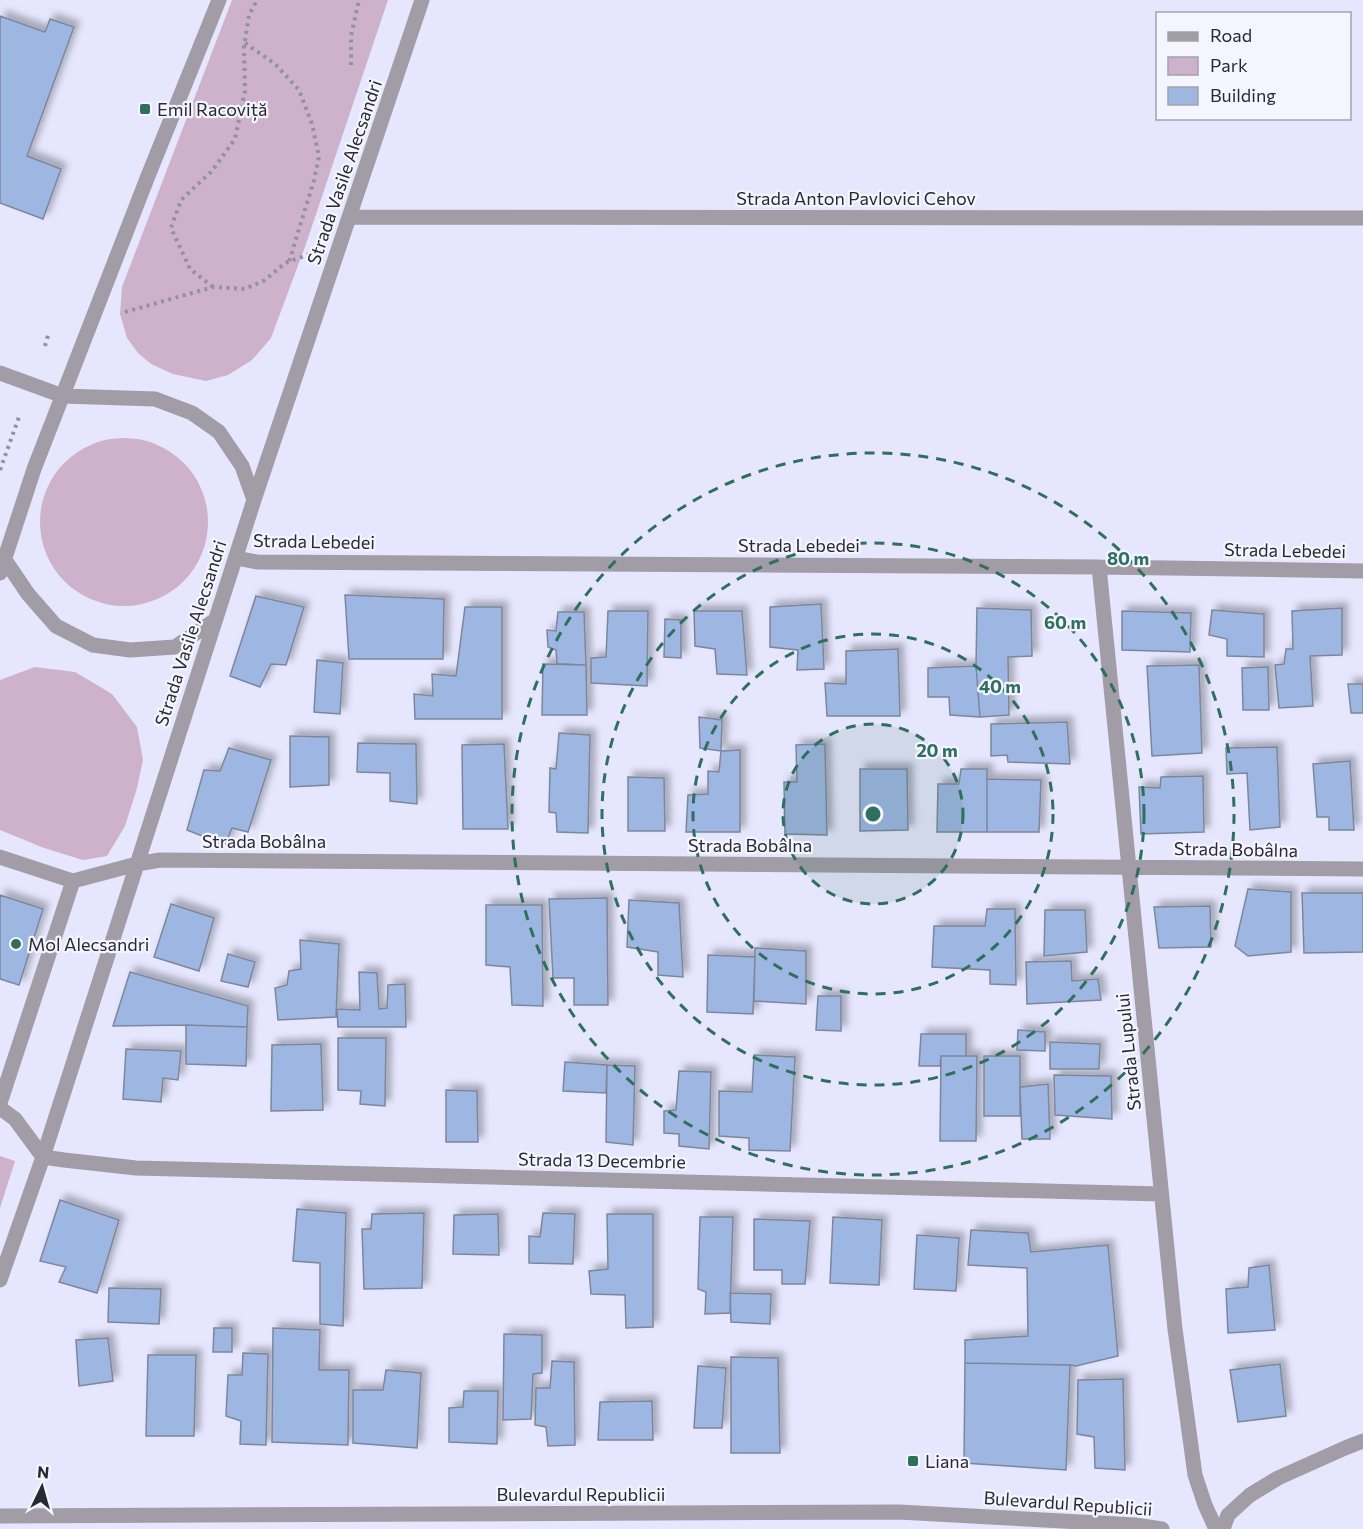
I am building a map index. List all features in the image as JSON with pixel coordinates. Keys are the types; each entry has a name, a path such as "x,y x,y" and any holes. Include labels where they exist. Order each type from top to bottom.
{"street":[{"path":"214,621 175,646 130,650 93,645 56,626 2,567 34,469 219,0"},
{"name":"Strada Vasile Alecsandri","path":"0,1280 43,1156 214,621 423,0"},
{"name":"Strada Anton Pavlovici Cehov","path":"349,217 1363,218"},
{"path":"0,373 63,396 155,399 192,413 219,432 242,466 254,500"},
{"name":"Strada Lebedei","path":"236,558 268,562 1099,567 1363,571"},
{"name":"Strada Lupului","path":"1099,567 1175,1329 1195,1475 1216,1529"},
{"path":"0,857 73,881 0,1102"},
{"name":"Strada Bobâlna","path":"73,881 160,860 1363,869"},
{"path":"0,1108 15,1119 43,1156"},
{"name":"Strada 13 Decembrie","path":"43,1156 136,1168 1161,1194"},
{"path":"1223,1529 1228,1515 1250,1495 1278,1478 1363,1441"},
{"name":"Bulevardul Republicii","path":"0,1516 899,1512 1135,1525 1162,1529"}],"path":[{"path":"213,287 190,269 171,228 181,200 212,171 235,139 245,91 245,43 249,15 257,0"},
{"path":"351,65 351,36 359,0"},
{"path":"245,43 275,64 299,90 312,124 319,157 289,262"},
{"path":"125,312 213,287 245,289 265,280 289,262 314,252"},
{"path":"45,346 49,332"},
{"path":"0,470 19,417"}],"green space":[{"path":"232,0 388,0 306,244 271,338 252,360 228,375 206,381 173,374 151,364 138,353 127,338 120,314 122,287"},
{"path":"124,438 156,445 171,452 183,463 194,475 201,490 208,522 201,554 194,569 183,581 171,592 156,599 124,606 92,599 77,592 65,581 54,569 47,554 40,522 47,490 54,475 65,463 77,452 92,445"},
{"path":"35,667 75,672 112,694 137,727 143,760 137,788 125,826 107,856 83,860 44,848 0,830 0,680"},
{"path":"0,1156 15,1161 0,1208"}],"building":[{"path":"0,16 45,32 50,19 74,27 27,156 61,169 43,219 0,203"},
{"path":"345,595 444,599 443,659 349,659"},
{"path":"256,596 304,607 286,665 271,664 260,687 230,676"},
{"path":"821,604 824,669 797,670 798,650 770,647 770,607"},
{"path":"465,607 502,607 502,719 415,719 414,694 433,696 432,674 456,676"},
{"path":"977,608 1031,610 1032,656 1008,657 1009,715 980,717 976,666"},
{"path":"1342,608 1342,655 1310,656 1313,706 1279,708 1275,665 1284,664 1286,649 1293,649 1292,611"},
{"path":"1212,610 1264,614 1264,657 1227,656 1227,639 1209,635"},
{"path":"608,611 648,611 647,686 591,683 591,658 606,657"},
{"path":"694,611 742,611 747,675 717,674 715,649 695,646"},
{"path":"1122,611 1191,613 1190,652 1122,650"},
{"path":"558,612 584,612 586,665 557,664 556,650 548,647 547,630 556,631"},
{"path":"665,619 681,620 681,658 664,657"},
{"path":"898,649 900,716 827,716 825,683 846,684 846,651"},
{"path":"317,660 343,663 340,714 314,712"},
{"path":"543,664 586,665 587,715 542,715"},
{"path":"1199,665 1202,753 1152,756 1147,666"},
{"path":"976,666 980,717 950,715 949,697 928,697 928,668"},
{"path":"1268,667 1269,710 1243,710 1242,668"},
{"path":"1348,684 1363,684 1363,713 1351,713"},
{"path":"699,717 722,720 721,751 700,748"},
{"path":"1067,722 1070,764 1008,762 1007,755 991,756 991,724"},
{"path":"559,733 590,735 588,833 557,832 556,813 549,812 550,768 556,769"},
{"path":"290,736 329,737 329,785 290,787"},
{"path":"358,743 416,744 417,804 390,801 390,773 357,772"},
{"path":"504,744 508,829 463,829 462,745"},
{"path":"825,744 827,835 785,834 784,782 797,782 796,745"},
{"path":"1277,747 1280,827 1250,830 1247,773 1227,774 1226,748"},
{"path":"229,748 271,760 248,832 232,828 225,845 187,830 204,770 220,771"},
{"path":"740,750 740,832 686,832 688,795 708,794 708,771 719,772 721,751"},
{"path":"1350,761 1354,830 1329,830 1329,817 1317,817 1313,764"},
{"path":"860,769 907,769 908,830 860,831"},
{"path":"961,769 987,769 987,832 937,832 938,784 959,784"},
{"path":"1203,776 1204,832 1141,834 1139,787 1160,788 1161,777"},
{"path":"628,777 664,778 665,831 628,831"},
{"path":"987,779 1041,780 1039,832 987,832"},
{"path":"1248,889 1291,892 1291,952 1248,956 1235,946"},
{"path":"1302,893 1363,893 1363,952 1304,953"},
{"name":"Mol Alecsandri","path":"0,895 43,909 19,985 0,979"},
{"path":"607,898 608,1005 574,1005 574,978 553,978 549,899"},
{"path":"629,900 679,903 683,977 658,975 658,952 627,947"},
{"path":"171,904 214,918 199,971 154,957"},
{"path":"486,905 542,905 543,1006 512,1005 510,967 486,965"},
{"path":"1210,906 1211,947 1159,948 1154,907"},
{"path":"987,909 1015,909 1016,985 990,984 990,970 932,967 934,926 985,926"},
{"path":"1045,910 1085,910 1087,952 1044,956"},
{"path":"300,940 339,944 336,1017 278,1020 275,988 287,985 289,971 301,969"},
{"path":"755,948 806,951 806,1004 754,1001"},
{"path":"228,954 255,962 248,987 221,981"},
{"path":"708,955 755,957 753,1014 707,1012"},
{"path":"1071,961 1072,981 1098,979 1101,1000 1027,1004 1026,962"},
{"path":"130,972 248,1006 247,1027 113,1026"},
{"path":"359,972 377,973 379,1009 387,1008 388,985 405,984 406,1027 338,1027 337,1009 360,1010"},
{"path":"818,996 841,996 841,1031 816,1030"},
{"path":"186,1025 247,1027 246,1066 186,1064"},
{"path":"1018,1030 1045,1032 1045,1051 1017,1050"},
{"path":"921,1034 966,1034 966,1056 941,1056 940,1066 919,1066"},
{"path":"338,1038 386,1038 385,1106 360,1104 361,1091 338,1090"},
{"path":"1050,1042 1100,1044 1099,1069 1050,1069"},
{"path":"321,1044 323,1110 271,1111 272,1045"},
{"path":"126,1049 181,1051 178,1080 163,1078 161,1102 123,1099"},
{"path":"754,1055 795,1057 790,1151 749,1150 749,1138 719,1136 719,1091 752,1092"},
{"path":"941,1056 977,1056 976,1141 940,1141"},
{"path":"984,1056 1020,1056 1020,1116 984,1116"},
{"path":"565,1062 607,1065 606,1093 563,1091"},
{"path":"607,1065 635,1066 633,1145 606,1142"},
{"path":"679,1071 711,1072 709,1149 679,1146 679,1134 664,1133 664,1111 676,1110"},
{"path":"1054,1075 1111,1076 1112,1119 1055,1115"},
{"path":"1048,1084 1050,1139 1022,1139 1020,1087"},
{"path":"446,1090 477,1091 478,1142 446,1142"},
{"path":"60,1200 119,1220 97,1293 59,1282 66,1267 40,1261"},
{"path":"297,1209 346,1213 343,1326 320,1324 320,1263 293,1261"},
{"path":"424,1213 422,1288 364,1289 362,1229 371,1229 372,1214"},
{"path":"543,1213 575,1214 573,1264 529,1263 529,1236 540,1237"},
{"path":"498,1214 499,1255 453,1254 454,1215"},
{"path":"607,1214 653,1214 653,1327 626,1328 625,1295 591,1294 589,1271 608,1269"},
{"path":"700,1217 733,1217 730,1313 705,1314 706,1292 698,1289"},
{"path":"833,1217 882,1220 879,1285 830,1283"},
{"path":"754,1219 810,1221 805,1284 782,1284 782,1270 754,1270"},
{"path":"971,1230 1028,1233 1031,1252 1108,1245 1118,1356 1076,1366 965,1363 965,1340 1028,1336 1027,1268 968,1265"},
{"path":"917,1235 959,1238 956,1291 914,1289"},
{"path":"1269,1265 1275,1330 1228,1333 1226,1289 1248,1287 1249,1268"},
{"path":"109,1288 161,1289 159,1324 108,1322"},
{"path":"730,1293 771,1294 770,1324 731,1322"},
{"path":"214,1328 232,1328 232,1352 213,1352"},
{"path":"273,1328 320,1330 319,1370 349,1370 348,1445 272,1442"},
{"path":"504,1334 542,1335 542,1373 533,1374 531,1419 503,1420"},
{"path":"108,1338 113,1381 79,1386 76,1340"},
{"path":"243,1353 268,1354 266,1445 240,1444 241,1421 226,1416 228,1375 242,1375"},
{"path":"148,1355 196,1355 194,1436 146,1436"},
{"path":"731,1357 778,1358 780,1453 731,1453"},
{"path":"552,1361 574,1362 575,1445 548,1446 546,1427 535,1425 536,1388 550,1388"},
{"path":"965,1363 1070,1365 1066,1470 964,1463"},
{"path":"1280,1364 1286,1416 1238,1422 1230,1370"},
{"path":"698,1366 726,1368 722,1428 694,1428"},
{"path":"386,1370 421,1373 417,1448 353,1443 353,1390 383,1390"},
{"path":"1123,1379 1125,1470 1095,1468 1094,1437 1077,1434 1078,1380"},
{"path":"464,1391 498,1391 497,1444 449,1442 449,1408 463,1407"},
{"path":"652,1401 653,1440 598,1440 600,1402"}],"place":[{"name":"Emil Racoviță","path":"145,109"},
{"name":"Mol Alecsandri","path":"16,944"},
{"name":"Liana","path":"913,1461"}]}
